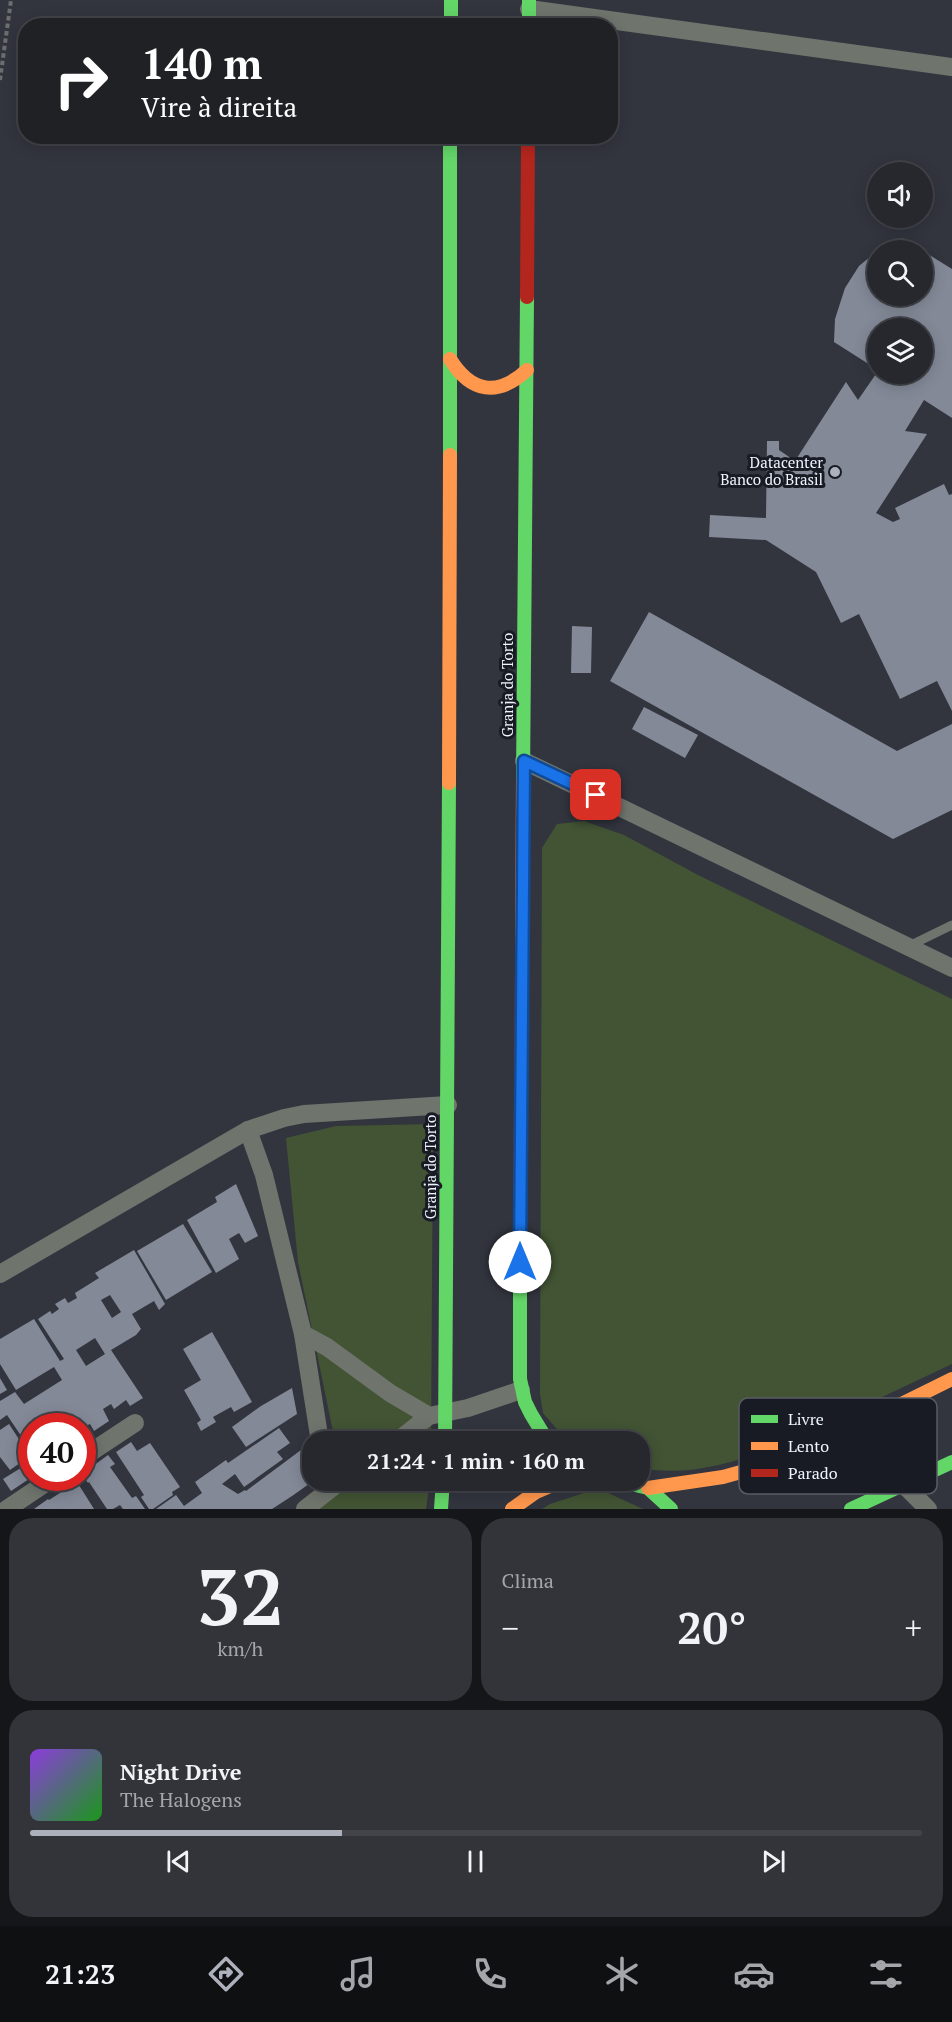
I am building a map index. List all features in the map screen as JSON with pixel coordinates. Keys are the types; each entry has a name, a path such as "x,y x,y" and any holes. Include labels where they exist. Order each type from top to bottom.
{"street":[{"path":"451,0 451,18"},
{"path":"529,12 575,18"},
{"path":"618,24 952,67"},
{"name":"Granja do Torto","path":"442,1431 437,1414 448,1105 450,144"},
{"name":"Granja do Torto","path":"528,144 519,1322 520,1389 532,1420 540,1431"},
{"path":"450,359 462,377 470,383 490,388 511,384 527,370"},
{"path":"524,761 952,968"},
{"path":"0,1274 248,1130 304,1114 448,1105"},
{"path":"248,1130 264,1175 303,1334 318,1431"},
{"path":"303,1334 327,1347 390,1393 437,1414"},
{"path":"914,1398 952,1379"},
{"path":"412,1431 437,1414 493,1401 520,1389"},
{"path":"96,1449 135,1423"},
{"path":"937,1469 952,1462"},
{"path":"650,1488 739,1473"},
{"path":"650,1490 671,1509"},
{"path":"7,1509 34,1491"},
{"path":"441,1509 442,1491"},
{"path":"512,1509 538,1491"},
{"path":"305,1509 325,1494"},
{"path":"852,1509 883,1494"},
{"path":"913,1494 928,1509"}],"lane":[{"path":"909,946 952,925"}],"path":[{"path":"0,80 11,0"}],"green space":[{"path":"584,821 624,835 698,875 952,999 952,1364 880,1398 739,1398 739,1460 693,1469 666,1471 650,1469 650,1431 558,1431 543,1413 540,1394 542,848 557,824"},
{"path":"433,1124 431,1431 333,1431 298,1262 286,1138 336,1126"},
{"path":"324,1491 429,1491 426,1509 303,1509"},
{"path":"584,1493 608,1493 643,1509 542,1509 550,1504"}],"building":[{"name":"Datacenter Banco do Brasil","path":"933,257 952,269 952,418 924,400 905,431 927,434 876,513 893,522 900,519 895,508 944,484 949,495 952,494 952,711 937,681 900,699 859,614 841,623 816,572 766,540 709,537 710,515 766,518 767,441 779,441 779,450 795,461 846,382 858,400 869,384 933,384 933,318 867,318 867,363 834,342 835,319 845,288 859,266 867,259 867,306 933,306"},
{"path":"649,612 897,751 952,724 952,810 893,839 610,681"},
{"path":"572,626 592,627 591,673 571,673"},
{"path":"644,707 698,735 685,758 632,729"},
{"path":"236,1184 258,1236 245,1243 239,1233 229,1239 239,1259 216,1273 187,1220 217,1202 215,1197"},
{"path":"183,1224 212,1272 166,1300 137,1251"},
{"path":"134,1250 165,1304 159,1310 154,1301 132,1314 141,1329 136,1335 111,1350 143,1398 130,1406 126,1400 114,1409 111,1404 103,1409 109,1421 96,1430 96,1413 18,1413 18,1431 7,1415 0,1420 0,1401 15,1392 24,1404 62,1380 54,1367 16,1390 0,1364 0,1339 34,1319 60,1361 64,1359 38,1319 50,1311 52,1314 59,1309 55,1304 65,1298 68,1303 77,1298 75,1293 99,1278 95,1273","holes":["110,1295 121,1312 112,1318 101,1300","95,1338 105,1354 86,1366 76,1350"]},
{"path":"212,1332 252,1402 234,1412 231,1407 213,1417 216,1422 201,1431 197,1423 201,1420 184,1390 201,1380 183,1349"},
{"path":"0,1378 7,1390 0,1394"},
{"path":"292,1388 297,1414 246,1447 232,1427 261,1406"},
{"path":"9,1424 18,1438 18,1464 10,1470 0,1457 0,1430"},
{"path":"279,1428 290,1443 277,1452 283,1459 244,1487 235,1474 222,1484 238,1494 246,1491 301,1450 302,1489 272,1509 156,1509 176,1495 184,1506 202,1493 195,1482 226,1460 228,1463"},
{"path":"131,1442 137,1451 150,1443 180,1487 153,1509 149,1509 141,1497 144,1495 116,1452"},
{"path":"108,1455 115,1464 110,1467 132,1498 136,1496 145,1509 123,1509 120,1505 107,1509 95,1491 96,1464"},
{"path":"18,1470 18,1486 11,1491 3,1479"},
{"path":"63,1491 83,1491 94,1509 34,1509"}],"traffic: fast":[{"path":"451,0 451,18"},
{"path":"529,0 529,18"},
{"path":"450,144 450,455"},
{"path":"523,781 527,297"},
{"path":"445,1431 449,783"},
{"path":"520,1242 520,1379 525,1402 541,1431"},
{"path":"937,1469 952,1462"},
{"path":"650,1490 671,1509"},
{"path":"441,1509 442,1491"},
{"path":"851,1509 883,1494"}],"traffic: slow":[{"path":"450,359 467,379 476,385 486,387 506,384 527,370"},
{"path":"449,783 450,455"},
{"path":"522,963 523,781"},
{"path":"914,1398 952,1379"},
{"path":"650,1488 739,1473"},
{"path":"512,1509 538,1491"}],"traffic: jam":[{"path":"527,297 528,144"},
{"path":"520,1242 522,963"}],"place":[{"name":"Datacenter Banco do Brasil","path":"835,472"}],"route":[{"path":"520,1262 524,761 596,795"}]}
